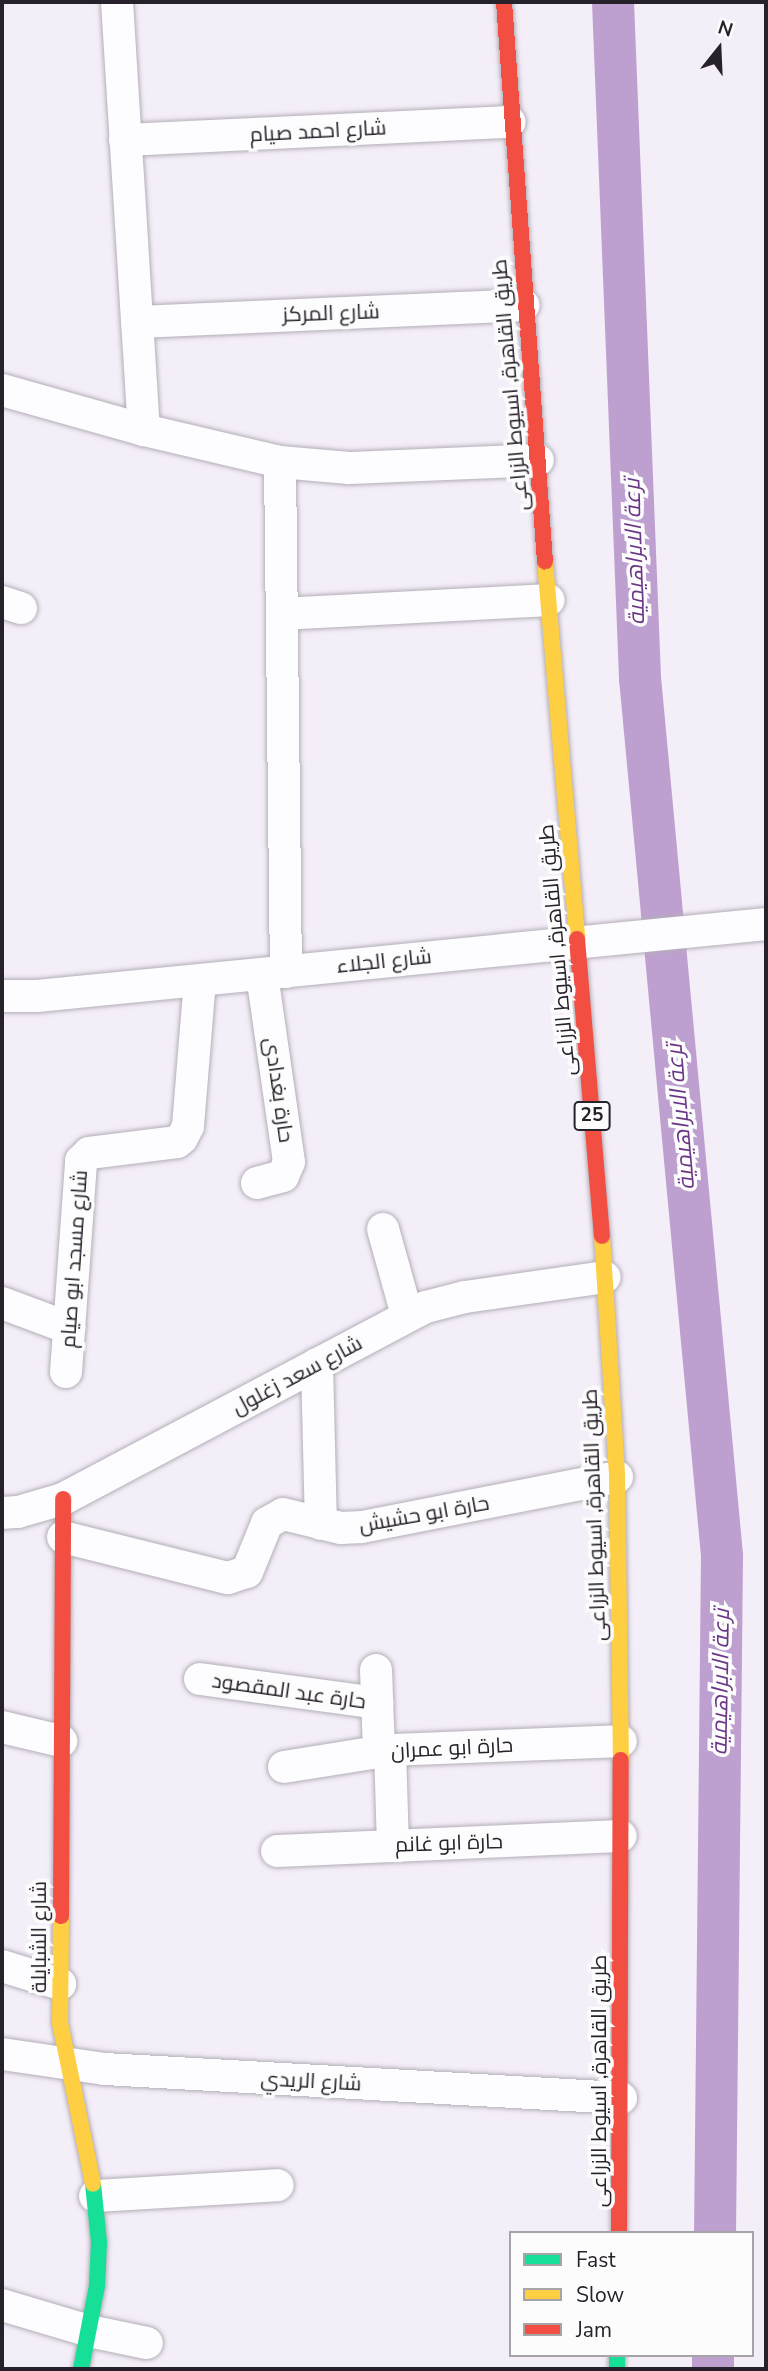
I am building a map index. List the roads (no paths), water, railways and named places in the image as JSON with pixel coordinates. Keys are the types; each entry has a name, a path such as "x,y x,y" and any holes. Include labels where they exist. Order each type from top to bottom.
{"main road":[{"name":"طريق القاهرة, اسيوط الزراعى","path":"504,2 524,305 605,1277 617,1477 621,1741 619,2231"},
{"name":"شارع الشبايلة","path":"63,1499 60,2023 66,2065 95,2196 99,2242 97,2286 81,2369"}],"street":[{"path":"117,2 144,430"},
{"name":"شارع احمد صيام","path":"125,140 510,122"},
{"name":"شارع المركز","path":"137,321 524,305"},
{"path":"2,390 144,430 280,461 349,468 538,460"},
{"name":"حارة بغدادى","path":"257,1184 283,1176 289,1162 274,973 282,614 280,461"},
{"path":"282,614 549,600"},
{"name":"شارع الجلاء","path":"2,996 37,996 200,981 766,924"},
{"name":"شارع مسجد ابو صيام","path":"66,1372 80,1161 89,1153 177,1142 182,1138 188,1126 200,981"},
{"path":"383,1229 407,1315"},
{"name":"شارع سعد زغلول","path":"2,1513 18,1512 63,1499 407,1315 465,1297 605,1277"},
{"path":"2,1303 69,1328"},
{"path":"317,1364 321,1524"},
{"name":"حارة ابو حشيش","path":"63,1538 228,1578 247,1572 267,1523 273,1518 291,1515 321,1524 362,1527 617,1477"},
{"path":"376,1670 377,1703 393,1845"},
{"name":"حارة عبد المقصود","path":"200,1679 377,1703"},
{"path":"2,1727 61,1741"},
{"name":"حارة ابو عمران","path":"284,1767 384,1751 621,1741"},
{"name":"حارة ابو غانم","path":"276,1852 621,1836"},
{"path":"2,1966 60,1984"},
{"name":"شارع الريدي","path":"2,2054 66,2065 621,2098"},
{"path":"95,2196 278,2185"},
{"path":"2,2305 89,2331 147,2343"}],"waterway":[{"name":"ترعة الابراهيمية","path":"613,2 640,678 722,1556 715,2231"},
{"name":"ترعة الابراهيمية","path":"713,2357 713,2369"}]}
